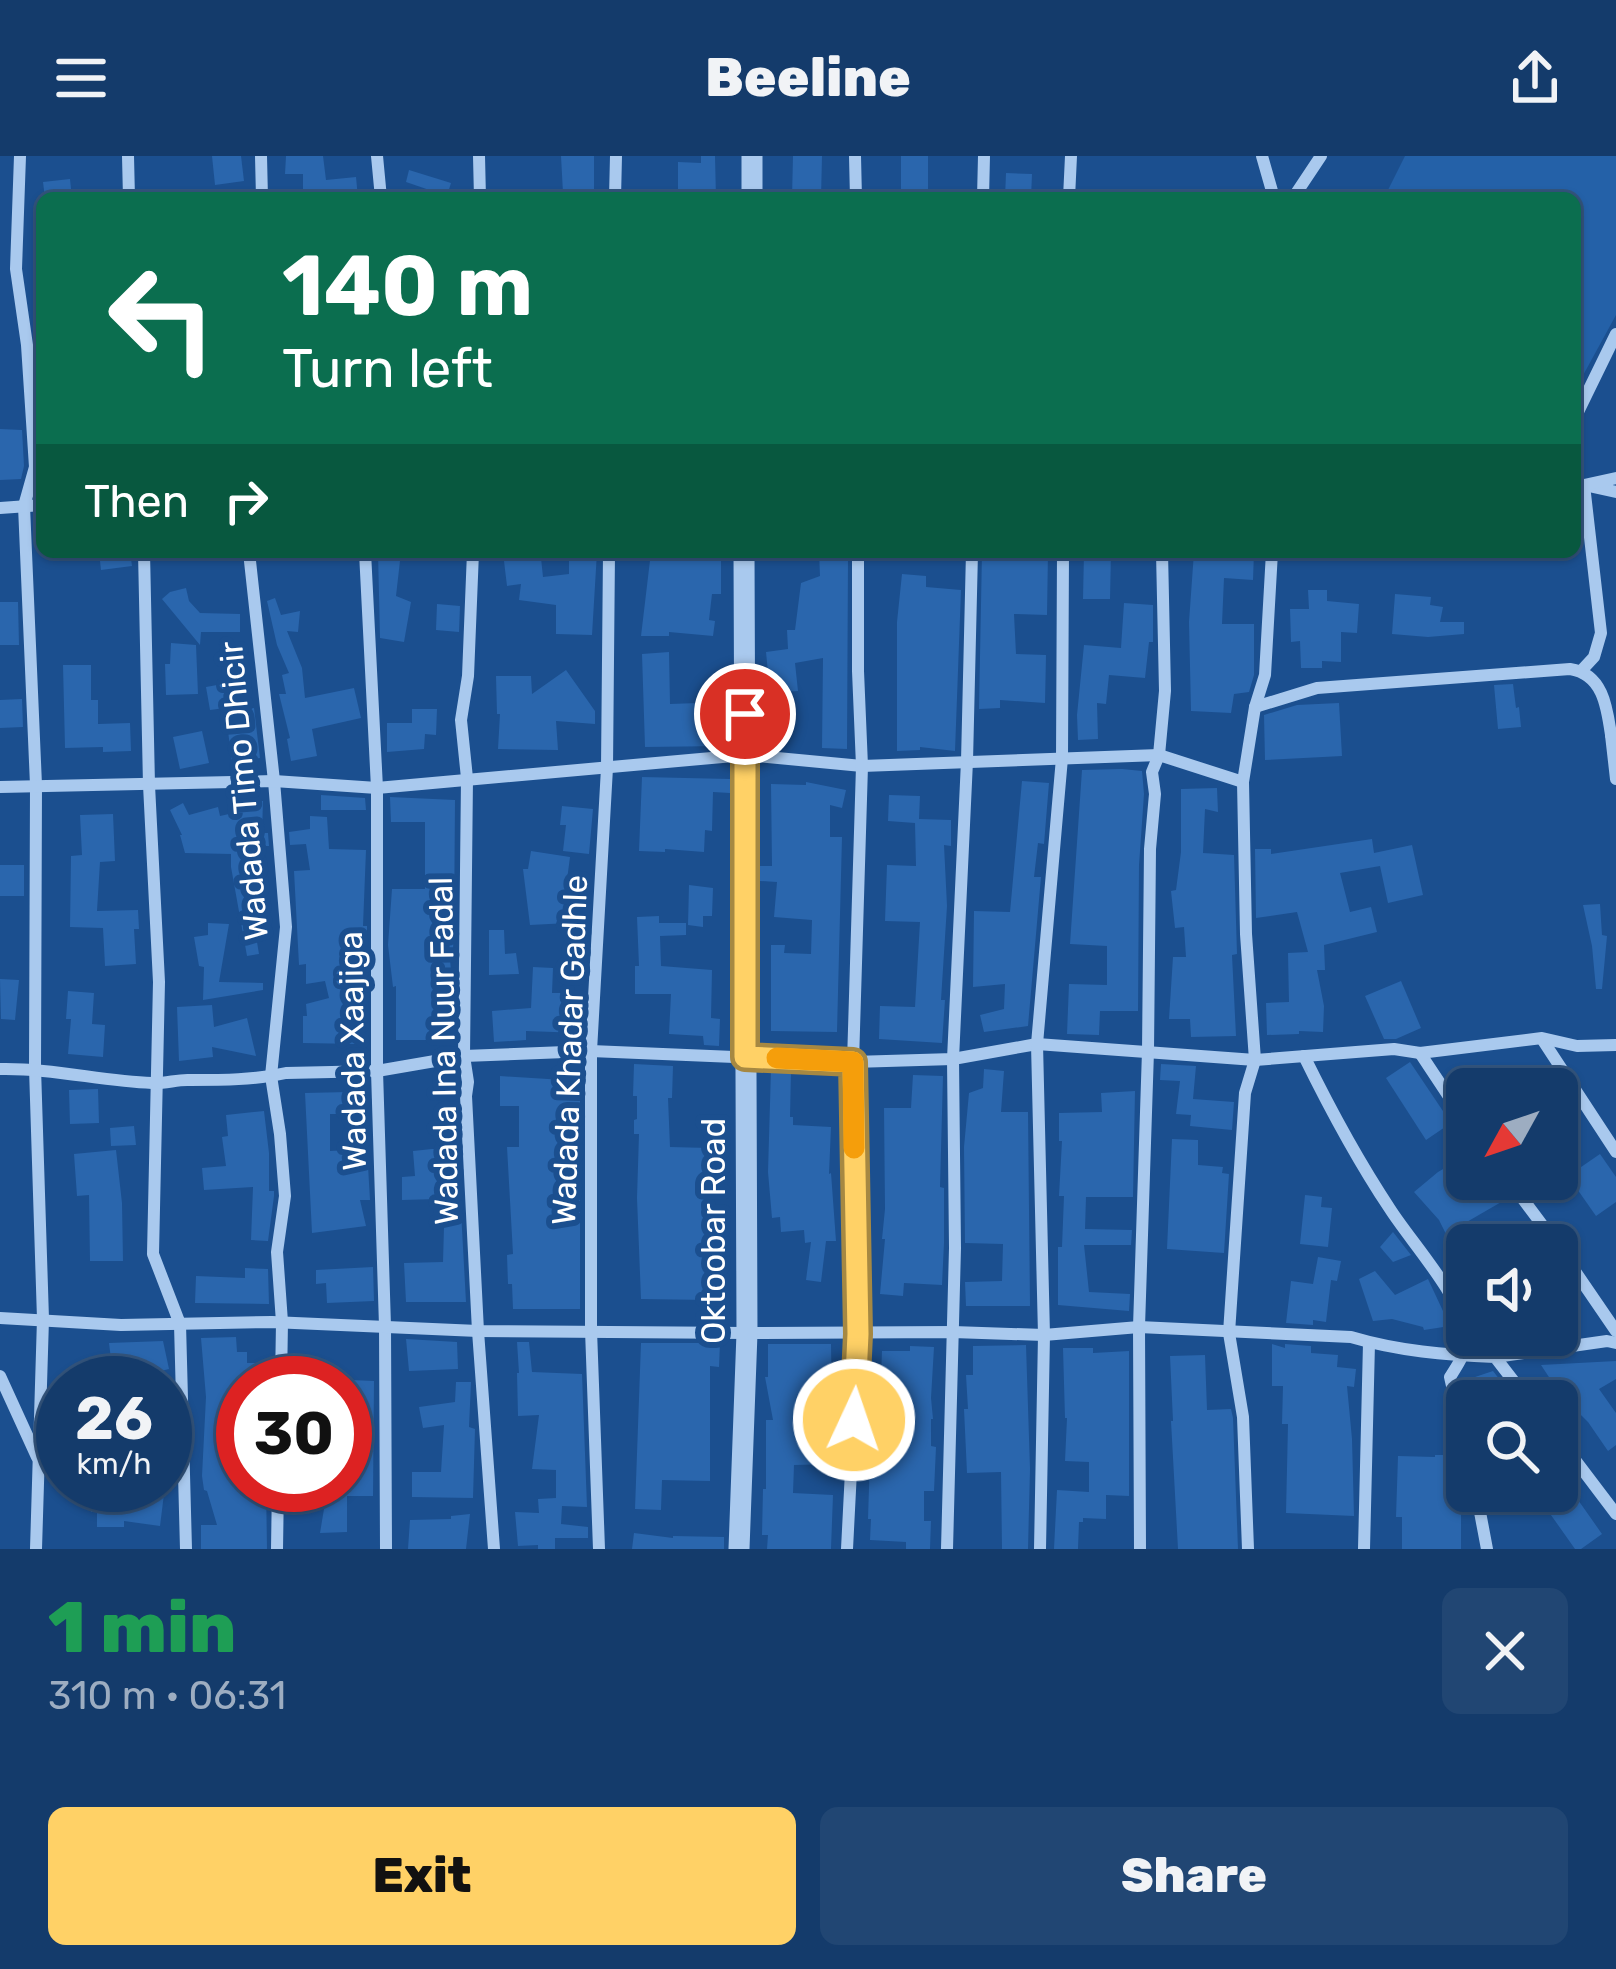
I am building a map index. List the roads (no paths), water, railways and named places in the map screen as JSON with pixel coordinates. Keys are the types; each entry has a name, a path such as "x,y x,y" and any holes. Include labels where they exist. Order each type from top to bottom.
{"street":[{"path":"20,156 16,269 27,345 35,467 24,506 36,785 35,1068 42,1356"},
{"path":"128,156 129,192"},
{"path":"261,156 262,192"},
{"path":"377,156 380,192"},
{"path":"479,156 480,192"},
{"path":"615,192 616,156"},
{"path":"752,156 752,192"},
{"path":"855,156 856,192"},
{"path":"983,192 984,156"},
{"path":"1069,192 1071,156"},
{"path":"1262,156 1272,192"},
{"path":"1297,192 1321,156"},
{"path":"1581,406 1616,334"},
{"path":"1581,484 1616,478"},
{"path":"1581,484 1616,492"},
{"path":"1581,491 1601,633 1594,658 1581,671"},
{"path":"0,508 36,505"},
{"path":"144,558 159,982 154,1254 180,1324 186,1549"},
{"name":"Wadada Timo Dhicir","path":"250,558 286,927 271,1076 285,1196 278,1252 281,1356"},
{"name":"Wadada Xaajiga","path":"365,558 377,788 386,1549"},
{"name":"Wadada Ina Nuur Fadal","path":"473,558 468,676 461,720 467,778 464,1056 494,1549"},
{"name":"Wadada Khadar Gadhle","path":"599,1549 591,1330 591,1051 607,768 609,558"},
{"name":"Oktoobar Road","path":"739,1549 747,1334 744,558"},
{"path":"847,1549 858,1334 853,1062 862,766 858,558"},
{"path":"947,1549 953,1059 973,558"},
{"path":"1040,1549 1044,1335 1036,1044 1062,758 1064,558"},
{"path":"1140,1549 1139,1327 1152,772 1159,755 1165,691 1162,558"},
{"path":"1248,1549 1243,1417 1229,1334 1245,1093 1255,1060 1243,782 1269,646 1272,558"},
{"path":"1255,706 1317,688 1581,671 1595,681 1606,703 1614,735 1616,779"},
{"path":"0,787 274,781 377,788 745,755 862,766 1159,755 1243,782"},
{"path":"0,1069 35,1068 155,1084 377,1071 464,1056 591,1051 853,1062 953,1059 1036,1044 1255,1060 1394,1049 1420,1053 1542,1039 1577,1046 1616,1045"},
{"path":"1542,1039 1616,1152"},
{"path":"1420,1053 1446,1092"},
{"path":"1304,1057 1390,1210 1448,1291 1466,1337 1463,1357 1451,1380"},
{"path":"1524,1200 1616,1331"},
{"path":"0,1318 121,1325 282,1322 478,1331 747,1334 1044,1335 1139,1327 1351,1337 1463,1357 1616,1343"},
{"path":"1364,1549 1370,1343"},
{"path":"1495,1357 1513,1380"},
{"path":"0,1376 36,1455"},
{"path":"1578,1464 1616,1514"},
{"path":"36,1549 38,1512"},
{"path":"277,1549 278,1512"},
{"path":"1480,1512 1487,1549"}]}
